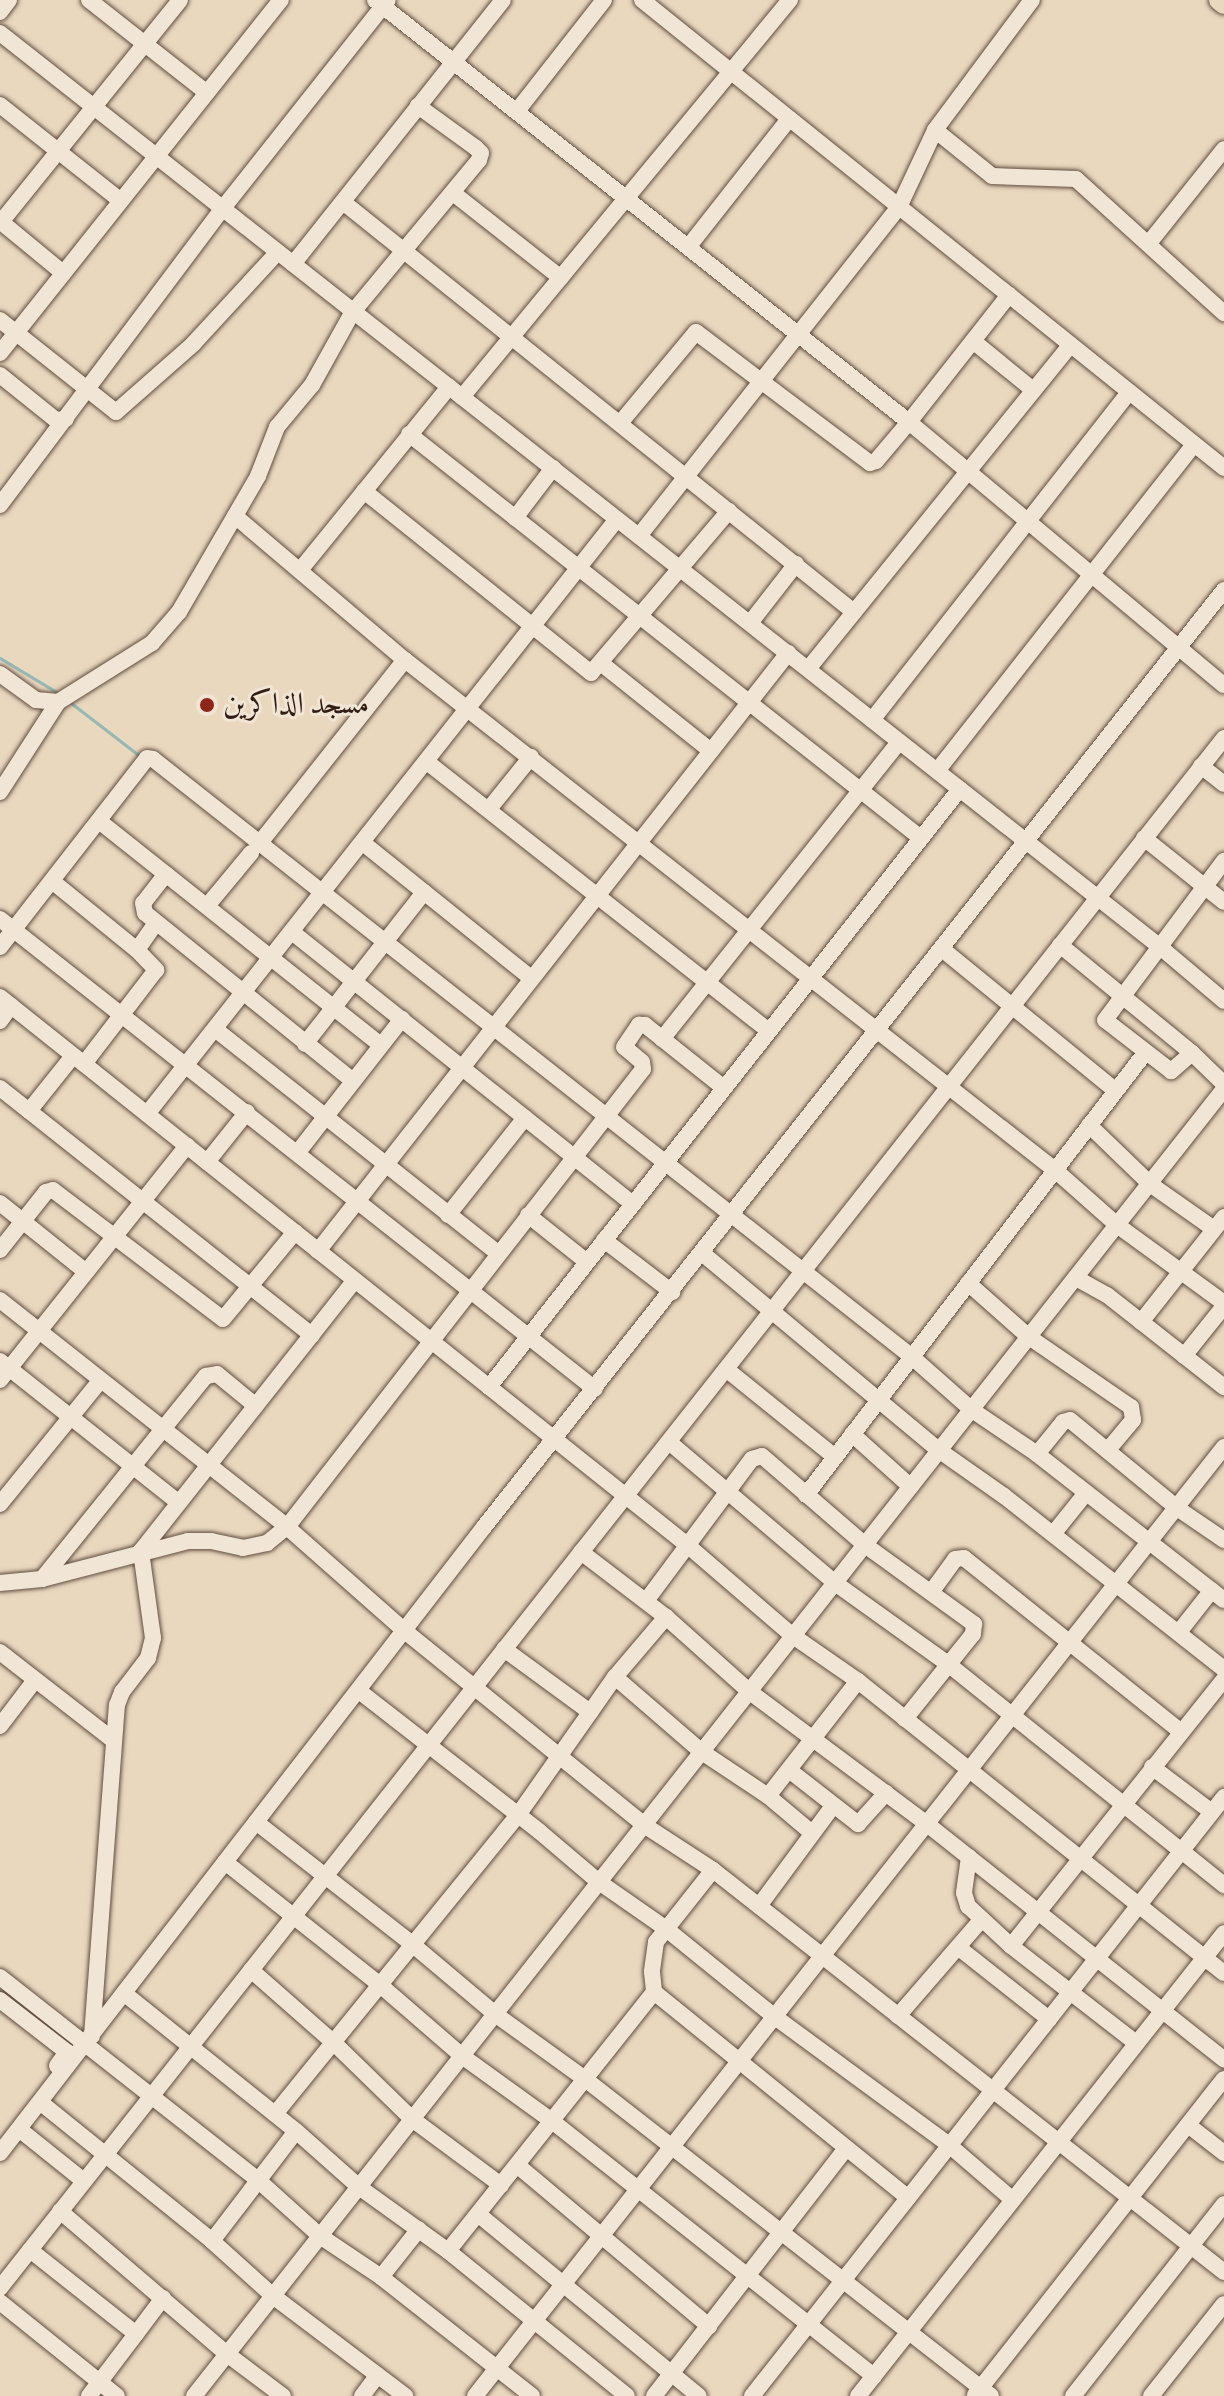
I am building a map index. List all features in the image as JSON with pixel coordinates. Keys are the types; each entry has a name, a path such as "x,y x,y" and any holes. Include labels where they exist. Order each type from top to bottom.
{"main road":[{"path":"1219,0 1224,4"}],"street":[{"path":"0,12 9,0"},
{"path":"89,0 207,93"},
{"path":"63,273 1,222 96,109 180,0"},
{"path":"0,353 281,0"},
{"path":"293,264 503,0"},
{"path":"517,111 604,0"},
{"path":"301,569 409,434 513,336 790,0"},
{"path":"639,536 899,207 935,130 1032,0"},
{"path":"0,505 382,2 453,63 909,422 1224,685"},
{"path":"648,2 1224,468"},
{"path":"0,33 1159,946 1224,1001"},
{"path":"0,105 121,201"},
{"path":"0,792 58,702 152,643 179,612 258,476 277,427 312,385 352,313 453,193 481,153 418,106"},
{"path":"689,246 789,119"},
{"path":"935,130 992,176 1076,179 1224,313"},
{"path":"1149,243 1224,149"},
{"path":"453,193 561,278"},
{"path":"343,202 854,612"},
{"path":"0,320 111,410 121,409 193,344 278,252"},
{"path":"621,422 696,332 866,462 876,461 1009,295"},
{"path":"973,341 1033,390"},
{"path":"808,669 1070,345"},
{"path":"0,375 56,420 66,419"},
{"path":"872,720 1129,392"},
{"path":"409,434 921,838"},
{"path":"937,771 1194,444"},
{"path":"515,518 553,468"},
{"path":"364,491 587,672 595,672 729,511"},
{"path":"235,516 405,660 1055,1170 1117,1225 1182,1270 1224,1304 1184,1356"},
{"path":"147,1114 617,519"},
{"path":"750,623 796,564"},
{"path":"0,2153 1026,841 1179,649 1217,612 1224,590"},
{"path":"318,1251 788,653"},
{"path":"207,906 405,660"},
{"path":"602,664 711,751"},
{"path":"0,674 36,700 58,702"},
{"path":"0,2288 1224,738"},
{"path":"662,1039 899,742"},
{"path":"489,809 531,757"},
{"path":"0,947 7,924 52,881 150,758 255,848 385,943 912,1357 972,1410 1037,1454 1218,1595 1179,1632"},
{"path":"427,762 769,1031"},
{"path":"1201,766 1224,784"},
{"path":"489,1387 960,789"},
{"path":"99,821 381,1045"},
{"path":"1144,838 1224,902"},
{"path":"363,843 531,978"},
{"path":"1192,1053 1171,1071 1105,1020 1224,861"},
{"path":"166,874 143,903 145,913 353,1081"},
{"path":"29,1111 122,1015 156,970 137,950 52,881"},
{"path":"305,1044 424,892"},
{"path":"137,950 156,923"},
{"path":"7,924 595,1389"},
{"path":"292,932 633,1204"},
{"path":"194,2396 1224,1087 1192,1053 1060,945"},
{"path":"942,949 1115,1090"},
{"path":"0,1021 6,1002 686,1544 793,1636 858,1681 1224,1973"},
{"path":"298,1152 402,1019"},
{"path":"0,1583 42,1579 188,1541 211,1541 243,1548 261,1546 287,1527 643,1069 624,1044 642,1024 724,1088"},
{"path":"215,1029 498,1253"},
{"path":"806,1495 1145,1053"},
{"path":"0,1088 312,1335"},
{"path":"207,1162 247,1112"},
{"path":"448,1215 525,1118"},
{"path":"1089,1125 1150,1184 1219,1223 1141,1322"},
{"path":"178,1502 70,1417 3,1370 39,1332 187,1146"},
{"path":"0,1250 46,1192 53,1190 219,1318 226,1317 295,1232"},
{"path":"0,1203 86,1272"},
{"path":"528,1215 587,1262"},
{"path":"604,1240 672,1292"},
{"path":"702,1253 940,1451 1053,1534 1224,1669"},
{"path":"1076,1278 1141,1322 1224,1387"},
{"path":"89,2041 113,1740 122,1692 151,1648 153,1623 141,1551 355,1280"},
{"path":"968,1283 1029,1337 1131,1407 1133,1420 1107,1451"},
{"path":"0,1300 287,1527 406,1632 644,1825 713,1870 1224,2272"},
{"path":"726,1369 835,1457"},
{"path":"42,1579 212,1373 256,1406"},
{"path":"3,1494 100,1381"},
{"path":"1037,1454 1067,1419 1177,1508 1224,1540"},
{"path":"852,1434 911,1487"},
{"path":"669,1442 835,1583 948,1664 1224,1885"},
{"path":"475,2396 1224,1447"},
{"path":"646,1601 728,1489 752,1459 762,1456 865,1545 932,1591 975,1628 905,1719"},
{"path":"1053,1534 1086,1493"},
{"path":"581,1552 666,1617 750,1692 927,1824 1224,2059"},
{"path":"932,1591 955,1559 964,1558 1181,1732"},
{"path":"275,2114 518,1815 615,1677 666,1617"},
{"path":"504,1649 590,1712"},
{"path":"0,1652 113,1740"},
{"path":"615,1677 702,1752 768,1796 812,1833"},
{"path":"1011,1946 1224,1679"},
{"path":"0,1726 35,1680"},
{"path":"768,1796 858,1681"},
{"path":"359,1691 599,1882 665,1928 775,2017 949,2145 1013,2200"},
{"path":"1152,1767 1212,1812"},
{"path":"789,1770 860,1824 886,1793"},
{"path":"752,2396 1224,1797"},
{"path":"759,1906 833,1806"},
{"path":"256,1822 412,1944 495,2014 585,2079 909,2332 982,2393 1224,2079"},
{"path":"969,1857 965,1900 982,1919 1068,1992 1136,2043"},
{"path":"225,1862 379,1984 462,2056 552,2121 874,2376"},
{"path":"448,2251 654,1992 654,1952 665,1928 713,1870"},
{"path":"898,2016 982,1919"},
{"path":"858,2396 1224,1933"},
{"path":"959,1948 1049,2019"},
{"path":"251,1970 333,2042 412,2119 501,2185"},
{"path":"0,1977 89,2041 151,2096 259,2181 320,2236 381,2277 532,2396"},
{"path":"654,1992 845,2150 908,2198"},
{"path":"125,1994 296,2131 359,2187 448,2251 627,2396"},
{"path":"0,2000 67,2052 0,2136"},
{"path":"40,2102 212,2241 273,2296 405,2396"},
{"path":"1188,2125 1224,2153"},
{"path":"19,2129 84,2181"},
{"path":"212,2241 296,2131"},
{"path":"654,2396 845,2150"},
{"path":"517,2165 709,2326"},
{"path":"1073,2396 1224,2204"},
{"path":"60,2211 227,2354 283,2396"},
{"path":"478,2214 699,2396"},
{"path":"381,2277 419,2229"},
{"path":"30,2250 136,2334"},
{"path":"89,2396 163,2298"},
{"path":"0,2302 117,2396"},
{"path":"1151,2396 1224,2304"},
{"path":"362,2396 378,2375"}],"waterway":[{"path":"0,658 58,693"},
{"path":"71,703 141,757"}],"place":[{"name":"مسجد الذاكرين","path":"207,705"}]}
